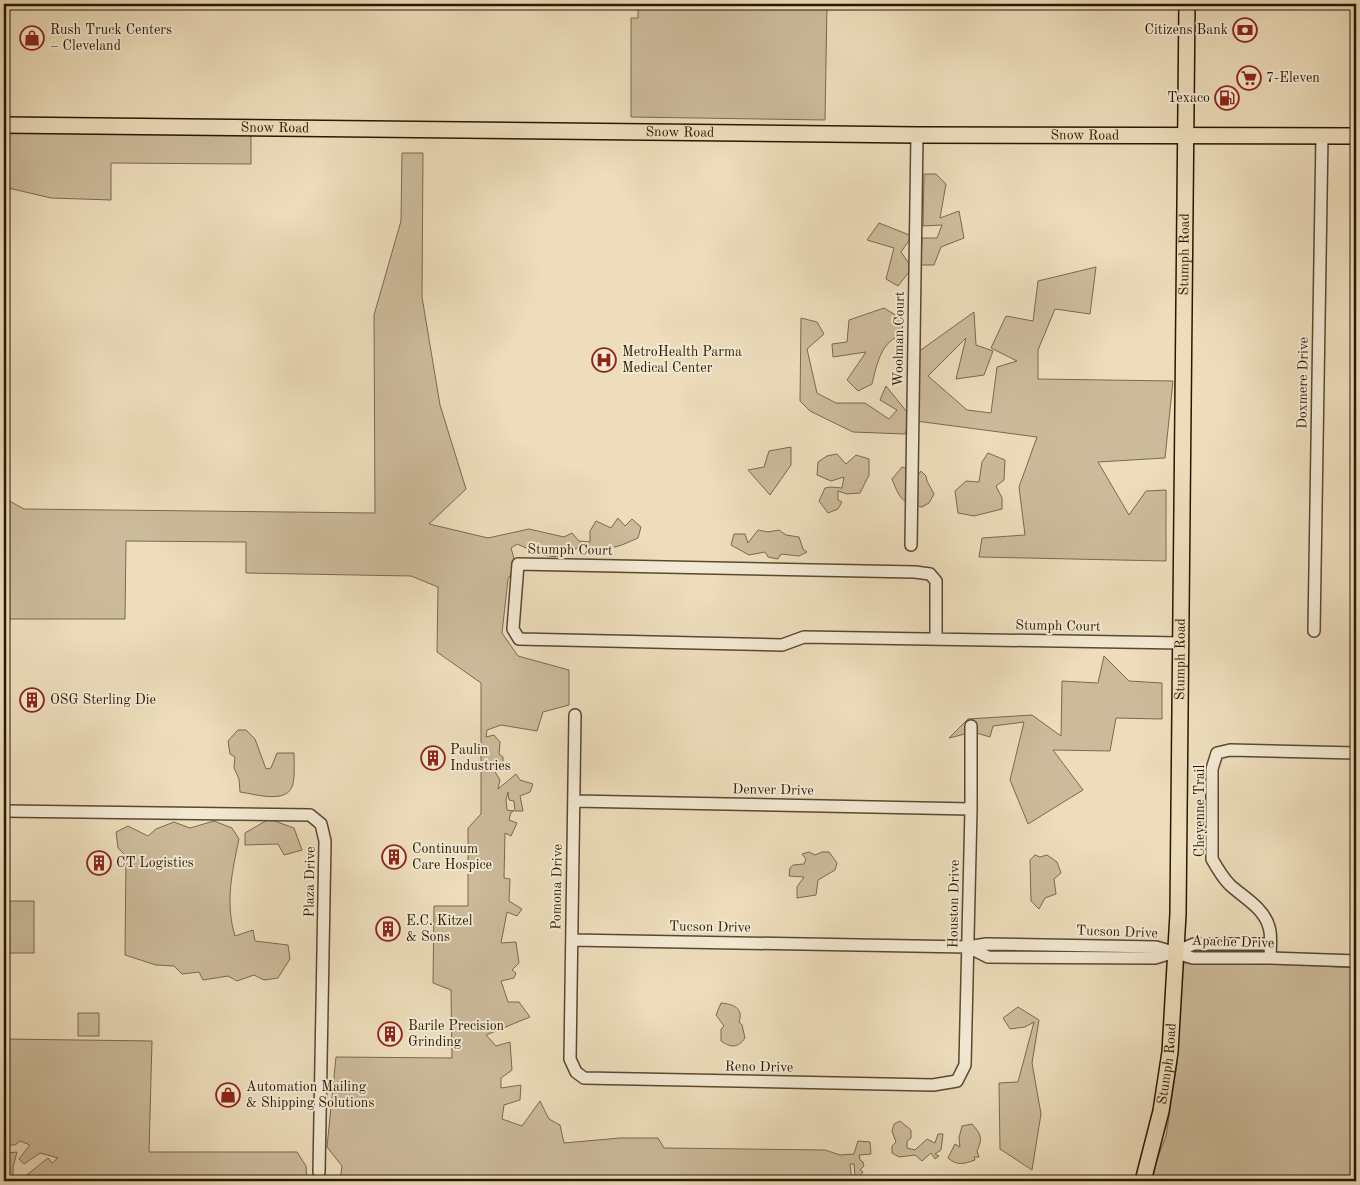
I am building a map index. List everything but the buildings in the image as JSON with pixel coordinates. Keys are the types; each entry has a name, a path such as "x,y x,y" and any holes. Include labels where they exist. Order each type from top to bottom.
{"main road":[{"name":"Stumph Road","path":"1143,1181 1161,1110 1168,1068 1178,914 1184,135 1187,4"},
{"name":"Snow Road","path":"4,126 917,135 1356,136"}],"street":[{"name":"Woolman Court","path":"911,545 917,135"},
{"name":"Doxmere Drive","path":"1314,631 1322,135"},
{"name":"Stumph Court","path":"936,639 936,581 930,574 915,572 518,564 513,629 519,639 782,645 804,637 1180,643"},
{"name":"Pomona Drive","path":"570,1059 575,715"},
{"name":"Houston Drive","path":"957,1081 965,1065 971,726"},
{"name":"Cheyenne Trail","path":"1270,958 1269,926 1263,914 1228,884 1212,859 1212,769 1217,753 1230,750 1356,752"},
{"name":"Denver Drive","path":"574,802 971,809"},
{"name":"Plaza Drive","path":"4,811 310,815 321,824 325,841 319,1172"},
{"name":"Tucson Drive","path":"572,940 968,948 986,944 1156,947 1175,952"},
{"name":"Apache Drive","path":"1175,952 1194,944 1270,944"},
{"name":"Apache Drive","path":"1175,952 1193,958 1356,961"},
{"name":"Reno Drive","path":"570,1059 576,1072 584,1078 933,1085 957,1081"}],"shaded area":[{"path":"638,4 827,4 825,120 631,117 631,18 638,18"},
{"path":"4,133 251,134 251,164 111,163 111,200 51,198 4,187"},
{"path":"402,153 423,153 422,297 440,405 466,489 429,524 488,538 529,529 564,537 572,533 579,541 590,542 590,531 596,521 611,528 618,518 625,526 632,519 641,527 638,538 597,552 591,547 581,545 564,555 557,556 534,552 517,544 511,548 516,566 508,579 502,633 518,656 569,670 569,705 543,712 537,731 501,725 487,730 486,737 494,735 500,742 499,754 503,757 503,767 495,772 500,780 498,789 516,774 520,780 533,784 530,792 520,796 523,811 515,811 514,801 509,800 508,792 506,800 507,810 514,811 511,812 509,820 517,823 511,836 505,833 504,878 510,879 509,901 522,909 517,916 507,912 501,943 516,942 519,963 512,970 516,973 514,978 501,981 508,1002 519,1002 530,1017 486,1035 496,1046 510,1042 512,1070 501,1078 501,1088 521,1085 520,1100 504,1105 502,1119 522,1126 540,1101 549,1119 560,1125 564,1143 620,1138 658,1138 664,1148 825,1150 840,1155 854,1154 858,1141 870,1142 871,1154 859,1155 864,1166 860,1170 863,1172 859,1177 855,1176 854,1164 850,1164 852,1181 340,1181 342,1166 327,1147 336,1057 452,1058 451,990 433,983 434,906 468,906 468,828 481,814 481,683 437,652 438,587 411,576 246,573 246,542 126,541 125,619 4,619 4,498 24,509 375,513 374,315 401,221"},
{"path":"924,174 936,174 946,184 940,218 959,211 964,238 941,247 934,265 921,265 922,238 937,238 942,225 923,226"},
{"path":"879,223 912,236 901,252 912,268 898,286 886,279 894,248 867,240"},
{"path":"1096,267 1090,314 1055,309 1038,350 1038,379 1173,381 1165,458 1098,462 1129,515 1146,491 1166,490 1166,561 979,557 982,538 1025,535 1019,487 1037,437 916,421 918,352 974,312 976,345 993,351 984,375 956,379 966,338 928,376 967,410 991,413 997,367 1017,361 991,348 1006,316 1033,321 1038,281"},
{"path":"884,308 902,319 903,335 885,347 878,361 872,384 858,391 847,380 866,352 833,357 832,344 847,342 849,320"},
{"path":"801,318 817,322 824,334 807,349 817,393 836,403 865,403 889,419 897,410 880,400 886,386 911,417 905,434 853,432 810,411 800,401"},
{"path":"791,447 791,465 770,495 748,470 764,467 769,451"},
{"path":"988,453 1005,460 1004,480 996,486 1002,498 1002,509 974,516 958,513 955,491 966,481 979,482 982,462"},
{"path":"837,454 846,464 856,455 869,459 869,475 860,493 847,494 838,491 838,500 842,502 838,509 828,513 819,501 825,488 842,488 844,477 831,481 817,475 818,462 827,456"},
{"path":"902,467 913,470 914,481 921,471 926,476 934,494 929,503 922,507 915,506 906,502 899,495 892,479"},
{"path":"758,530 768,532 779,530 786,535 799,537 803,549 807,552 799,556 781,554 778,559 768,557 765,552 749,555 731,545 734,534 745,534 748,543"},
{"path":"1104,656 1129,681 1162,683 1162,719 1116,718 1110,751 1053,750 1083,790 1028,824 1010,780 1024,722 993,726 990,737 973,732 949,738 968,719 1032,715 1061,736 1062,681 1098,683"},
{"path":"238,730 246,730 255,739 266,769 271,768 277,753 294,753 294,780 290,790 285,794 270,797 240,792 239,779 234,768 235,757 230,754 228,741"},
{"path":"269,819 294,828 302,850 284,855 278,844 245,845 245,833"},
{"path":"214,821 232,828 239,839 232,875 230,900 230,912 235,936 253,930 255,941 288,945 290,959 278,978 264,980 254,975 237,981 228,976 203,980 199,972 182,974 174,966 156,965 125,955 126,856 118,848 116,832 128,826 148,836 156,829 174,822 190,828"},
{"path":"809,852 815,855 829,852 837,863 835,870 818,880 816,895 797,898 797,887 804,877 789,876 790,868 793,865 804,864 806,859 802,854"},
{"path":"1035,855 1040,857 1047,855 1057,862 1061,873 1054,879 1056,894 1045,898 1039,909 1031,901 1030,860"},
{"path":"4,901 34,901 34,953 4,953"},
{"path":"1183,963 1268,963 1356,968 1356,1181 1149,1181 1166,1136 1177,1064"},
{"path":"721,1003 730,1004 739,1010 739,1022 742,1025 745,1038 737,1045 731,1046 721,1041 721,1029 724,1026 716,1015"},
{"path":"1018,1007 1039,1020 1032,1063 1041,1114 1032,1170 1000,1149 999,1083 1018,1082 1034,1022 1025,1027 1010,1029 1003,1018"},
{"path":"78,1013 99,1013 99,1036 78,1036"},
{"path":"4,1039 152,1041 149,1152 297,1152 306,1166 307,1181 23,1181 23,1178 48,1158 52,1163 58,1158 40,1153 24,1164 19,1159 30,1145 20,1141 15,1145 4,1145"},
{"path":"900,1121 911,1130 911,1138 907,1141 907,1148 915,1150 927,1139 935,1143 938,1134 943,1134 941,1150 935,1154 939,1156 935,1159 931,1153 922,1161 915,1155 899,1157 892,1153 892,1146 896,1142 892,1131 894,1124"},
{"path":"972,1124 980,1136 977,1151 979,1157 974,1157 975,1160 964,1163 954,1162 948,1158 955,1144 960,1147 959,1138 962,1126"},
{"path":"4,1146 6,1153 17,1152 13,1167 13,1181 4,1181"}],"place":[{"name":"Citizens Bank","path":"1245,30"},
{"name":"Rush Truck Centers – Cleveland","path":"32,38"},
{"name":"7-Eleven","path":"1249,78"},
{"name":"Texaco","path":"1227,98"},
{"name":"MetroHealth Parma Medical Center","path":"604,360"},
{"name":"OSG Sterling Die","path":"32,700"},
{"name":"Paulin Industries","path":"433,758"},
{"name":"Continuum Care Hospice","path":"394,857"},
{"name":"CT Logistics","path":"99,863"},
{"name":"E.C. Kitzel & Sons","path":"388,929"},
{"name":"Barile Precision Grinding","path":"390,1034"},
{"name":"Automation Mailing & Shipping Solutions","path":"228,1095"}]}
